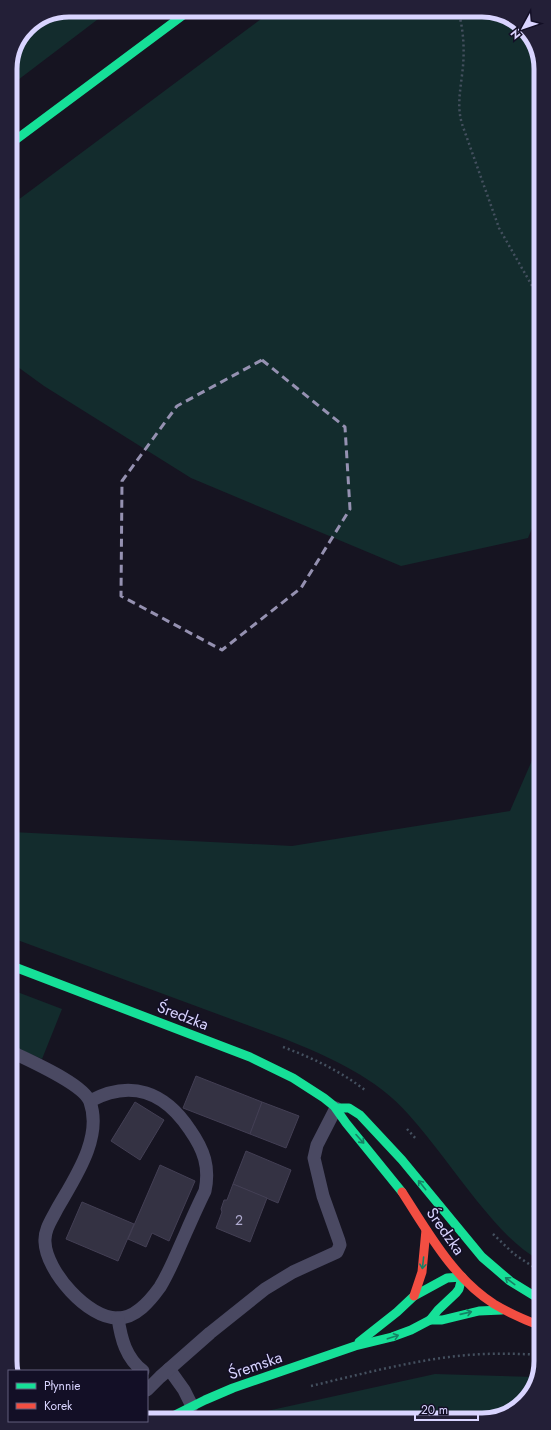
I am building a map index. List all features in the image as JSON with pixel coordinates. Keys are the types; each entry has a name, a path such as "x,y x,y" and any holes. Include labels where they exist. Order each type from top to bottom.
{"street":[{"path":"17,139 181,17"},
{"name":"Średzka","path":"17,968 209,1041 269,1065 296,1079 336,1108 347,1124 393,1180 442,1254 465,1275 480,1294 502,1310 534,1323"},
{"name":"Średzka","path":"336,1108 345,1107 351,1109 364,1118 391,1147 455,1226 480,1260 519,1288 534,1296"},
{"name":"Śremska","path":"414,1296 422,1272 426,1230"},
{"name":"Śremska","path":"355,1346 397,1312 414,1296 447,1278 465,1275"},
{"name":"Śremska","path":"179,1413 233,1388 355,1346 402,1334 430,1320 456,1293 465,1275"},
{"name":"Śremska","path":"430,1320 442,1320 479,1311 502,1310"}],"lane":[{"path":"17,1055 74,1085 83,1092 90,1101 93,1117 92,1131 86,1157 49,1224 45,1241 49,1260 53,1269 69,1289 90,1308 108,1317 118,1318 134,1314 144,1307 165,1278 204,1191 207,1180 207,1168 205,1158 194,1136 175,1110 163,1101 146,1093 126,1090 112,1092 90,1101"},
{"path":"148,1388 158,1373 265,1289 293,1272 337,1252 340,1245 323,1196 314,1158 317,1145 336,1108"},
{"path":"118,1318 124,1348 136,1365 142,1370"},
{"path":"158,1373 184,1390 192,1406"}],"path":[{"path":"459,17 463,38 459,115 499,228 534,291"},
{"path":"304,1387 448,1357 469,1355 534,1355"}],"highlighted area":[{"path":"262,360 345,427 350,509 301,588 222,650 121,596 122,481 177,406"}],"green space":[{"path":"101,17 17,81 17,65 22,46 35,30 43,24 59,18"},
{"path":"264,17 486,17 503,21 503,48 530,48 534,69 534,523 528,538 401,566 191,478 44,386 17,366 17,201"},
{"path":"534,756 534,1256 514,1242 498,1226 409,1115 368,1079 336,1061 285,1039 17,940 17,832 292,846 510,811"},
{"path":"17,992 62,1009 42,1059 17,1048"},
{"path":"435,1374 531,1377 529,1384 519,1398 505,1408 492,1412 265,1413 267,1411"}],"building":[{"path":"196,1076 262,1102 250,1134 183,1108"},
{"path":"135,1102 164,1120 140,1160 111,1141"},
{"path":"262,1102 299,1116 286,1148 250,1134"},
{"path":"246,1151 291,1170 278,1203 233,1184"},
{"path":"160,1165 195,1181 169,1241 152,1233 146,1247 128,1239"},
{"path":"233,1184 267,1198 250,1242 216,1228 222,1212 221,1209 224,1200 227,1200"},
{"path":"82,1202 134,1224 118,1261 66,1239"}],"traffic: fast":[{"path":"17,139 181,17"},
{"path":"17,968 250,1057 293,1078 334,1106 402,1192"},
{"path":"336,1108 349,1108 360,1115 402,1160 482,1257 510,1281 534,1296"},
{"path":"359,1342 397,1312 414,1296 447,1278 462,1277"},
{"path":"179,1413 233,1388 355,1346 392,1337 411,1330 430,1320 456,1293 459,1289 462,1277"},
{"path":"430,1320 442,1320 479,1311 502,1310"}],"traffic: jam":[{"path":"402,1192 442,1253 466,1281 494,1304 534,1323"},
{"path":"414,1296 422,1272 426,1230"}]}
